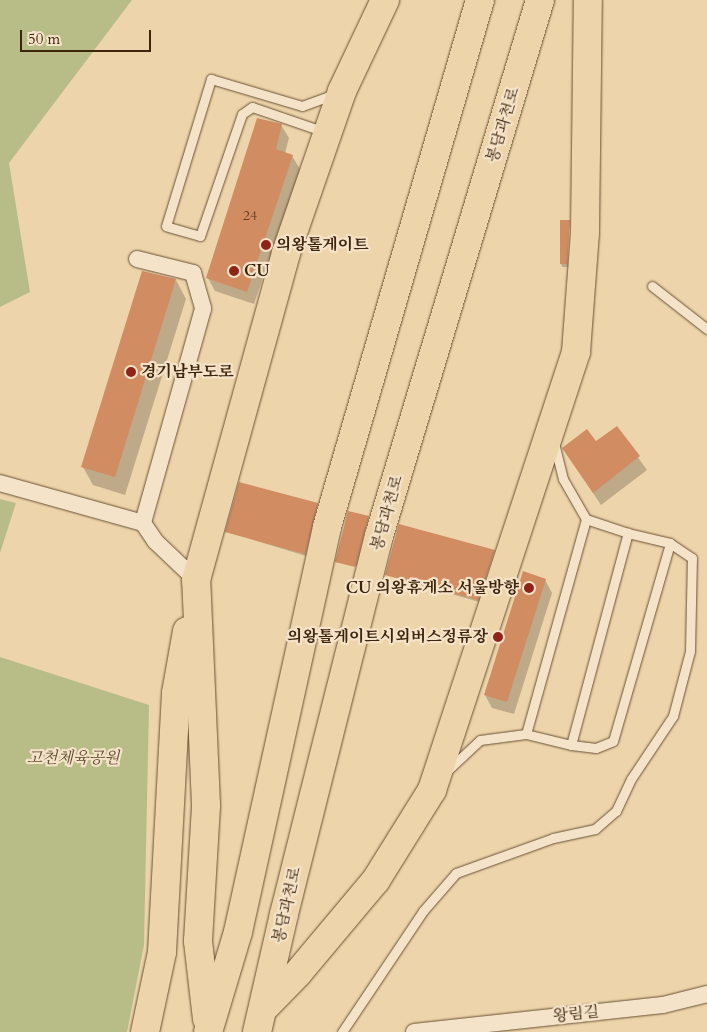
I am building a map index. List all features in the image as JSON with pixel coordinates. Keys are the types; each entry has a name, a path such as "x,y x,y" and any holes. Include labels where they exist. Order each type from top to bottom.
{"highway":[{"path":"145,1032 162,952 176,693 196,580 286,253 342,91 385,0"},
{"path":"208,1032 238,932 327,527 480,0"},
{"name":"봉담과천로","path":"260,1021 379,536 540,0"},
{"path":"260,1021 376,880 432,790 576,352 585,232 588,0"},
{"path":"196,580 206,805 198,941 208,1032"}],"street":[{"path":"137,258 193,273 203,309 143,523"},
{"path":"0,483 143,523 155,541 196,580"},
{"name":"왕림길","path":"414,1032 663,1005 707,994"}],"lane":[{"path":"327,133 252,107 242,114 200,236 166,226 210,79 302,106 342,91"},
{"path":"652,286 707,329"},
{"path":"342,1032 423,910 456,873 553,838 595,829 616,811 631,779 673,716 690,651 692,558 670,543 586,519 563,478 550,427"},
{"path":"526,734 586,519"},
{"path":"571,745 628,532"},
{"path":"432,790 459,756 480,740 526,734 571,745 596,748 613,741 670,543"}],"green space":[{"path":"0,0 132,0 9,163 30,292 0,307"},
{"path":"0,499 16,503 0,553"},
{"name":"고천체육공원","path":"0,657 149,705 144,945 127,1032 0,1032"}],"building":[{"path":"257,118 282,124 276,149 293,155 247,292 206,278"},
{"path":"560,220 570,220 567,264 560,264"},
{"name":"경기남부도로","path":"142,271 176,279 115,477 81,467"},
{"path":"617,426 640,456 593,493 562,448 587,429 596,441"},
{"path":"239,482 318,503 305,554 225,532"},
{"path":"348,511 369,516 355,567 335,562"},
{"path":"399,524 495,550 478,600 385,575"},
{"path":"523,571 546,579 507,702 484,695"}],"place":[{"name":"의왕톨게이트","path":"266,245"},
{"name":"CU","path":"234,271"},
{"name":"경기남부도로","path":"131,372"},
{"name":"CU 의왕휴게소 서울방향","path":"529,588"},
{"name":"의왕톨게이트시외버스정류장","path":"498,637"}]}
